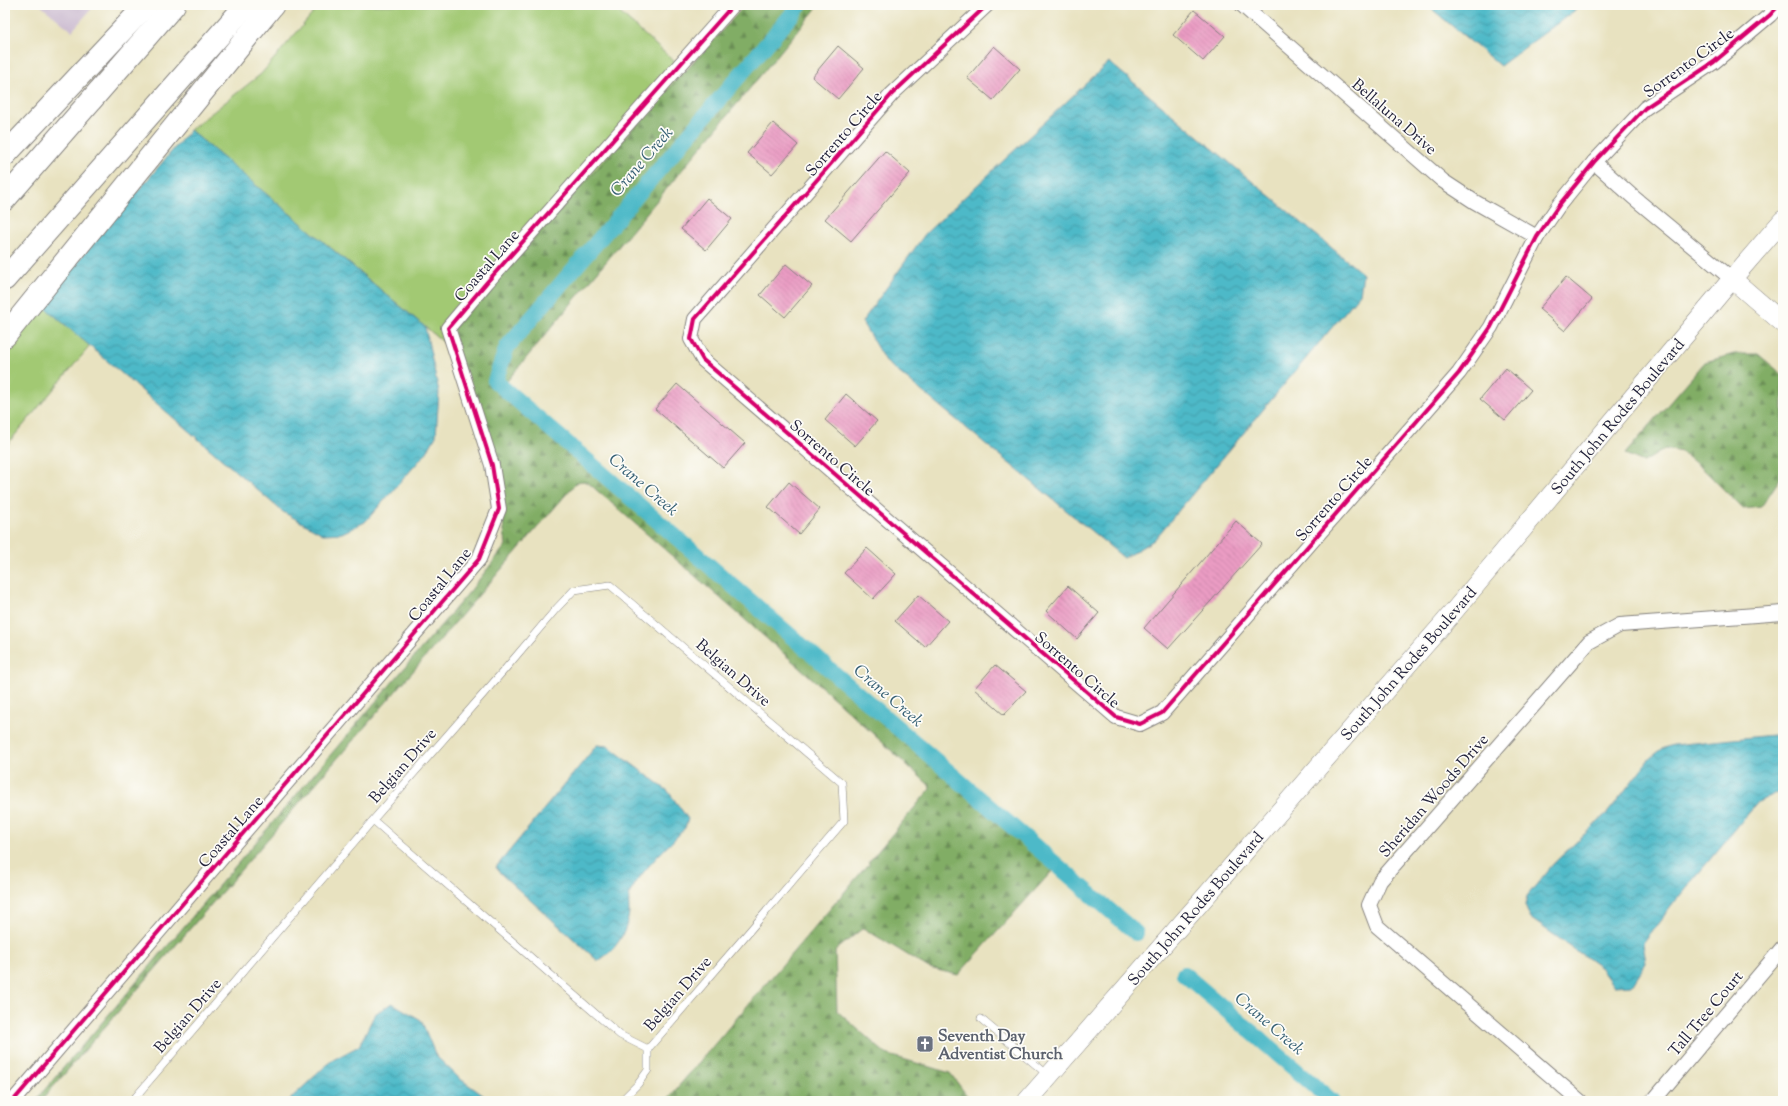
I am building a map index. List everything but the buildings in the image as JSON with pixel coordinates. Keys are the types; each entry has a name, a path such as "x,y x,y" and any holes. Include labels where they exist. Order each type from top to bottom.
{"highway":[{"path":"5,155 146,5"},
{"path":"5,199 174,5"},
{"path":"5,279 246,5"},
{"path":"5,336 273,5"}],"main road":[{"name":"South John Rodes Boulevard","path":"1027,1101 1444,623 1783,220"},
{"path":"1732,279 1783,323"}],"street":[{"name":"Coastal Lane","path":"13,1101 479,559 499,508 492,465 448,328 733,5"},
{"name":"Sorrento Circle","path":"987,5 892,94 695,319 691,339 703,360 1116,717 1140,724 1162,713 1459,373 1491,327 1537,237 1559,205 1594,162 1645,108 1714,62 1770,15 1779,5"},
{"name":"Bellaluna Drive","path":"1242,5 1443,181 1475,202 1537,237"},
{"path":"1594,162 1633,198 1732,279"},
{"name":"Sheridan Woods Drive","path":"1580,1101 1377,926 1369,905 1380,881 1589,642 1620,625 1783,613"},
{"name":"Tall Tree Court","path":"1653,1101 1783,948"}],"lane":[{"name":"Belgian Drive","path":"132,1101 373,820 574,590 610,585 842,783 844,821 648,1048 648,1070 638,1084 621,1101"},
{"name":"Belgian Drive","path":"373,820 620,1035 648,1048"},
{"path":"981,1019 1049,1076"}],"shaded area":[{"path":"40,5 95,5 72,31"}],"green space":[{"path":"320,5 611,5 685,71 442,341 190,130 261,74"},
{"path":"745,5 819,5 498,392 613,480 1054,869 958,975 929,968 863,928 835,951 837,1011 886,1054 950,1073 971,1101 666,1101 866,866 870,865 868,863 930,789 929,785 814,680 592,486 586,482 580,481 576,483 41,1101 35,1101 471,590 506,545 495,462 451,348 442,341"},
{"path":"41,304 90,346 5,447 5,348"},
{"path":"1734,354 1758,354 1783,375 1783,474 1761,507 1743,509 1703,469 1682,452 1665,449 1644,462 1625,454 1705,362"}],"water":[{"path":"1427,5 1582,5 1500,66"},
{"path":"1109,62 1363,274 1360,294 1154,540 1124,558 885,361 862,322 925,234"},
{"path":"190,130 425,327 439,392 436,436 427,452 365,522 342,533 323,534 283,512 41,304"},
{"path":"1783,734 1783,790 1758,802 1677,899 1643,943 1646,963 1632,985 1614,986 1601,968 1530,918 1525,905 1527,896 1554,863 1609,811 1649,759 1662,749 1673,745"},
{"path":"597,745 608,746 668,791 688,819 685,828 636,882 629,895 628,920 623,934 610,952 598,961 501,874 496,867"},
{"path":"392,1003 421,1020 436,1056 459,1078 491,1101 288,1101 331,1061 359,1046 375,1014"}],"waterway":[{"name":"Crane Creek","path":"800,5 507,347 495,381 1136,933"},
{"name":"Crane Creek","path":"1184,974 1332,1101"}],"cycle path":[{"path":"13,1101 479,559 499,509 492,465 448,328 733,5"},
{"path":"987,5 892,94 695,319 691,339 703,360 1116,717 1140,724 1162,713 1459,373 1491,327 1537,237 1559,205 1594,162 1645,108 1714,62 1770,15 1779,5"}],"place":[{"name":"Seventh Day Adventist Church","path":"925,1044"}]}
